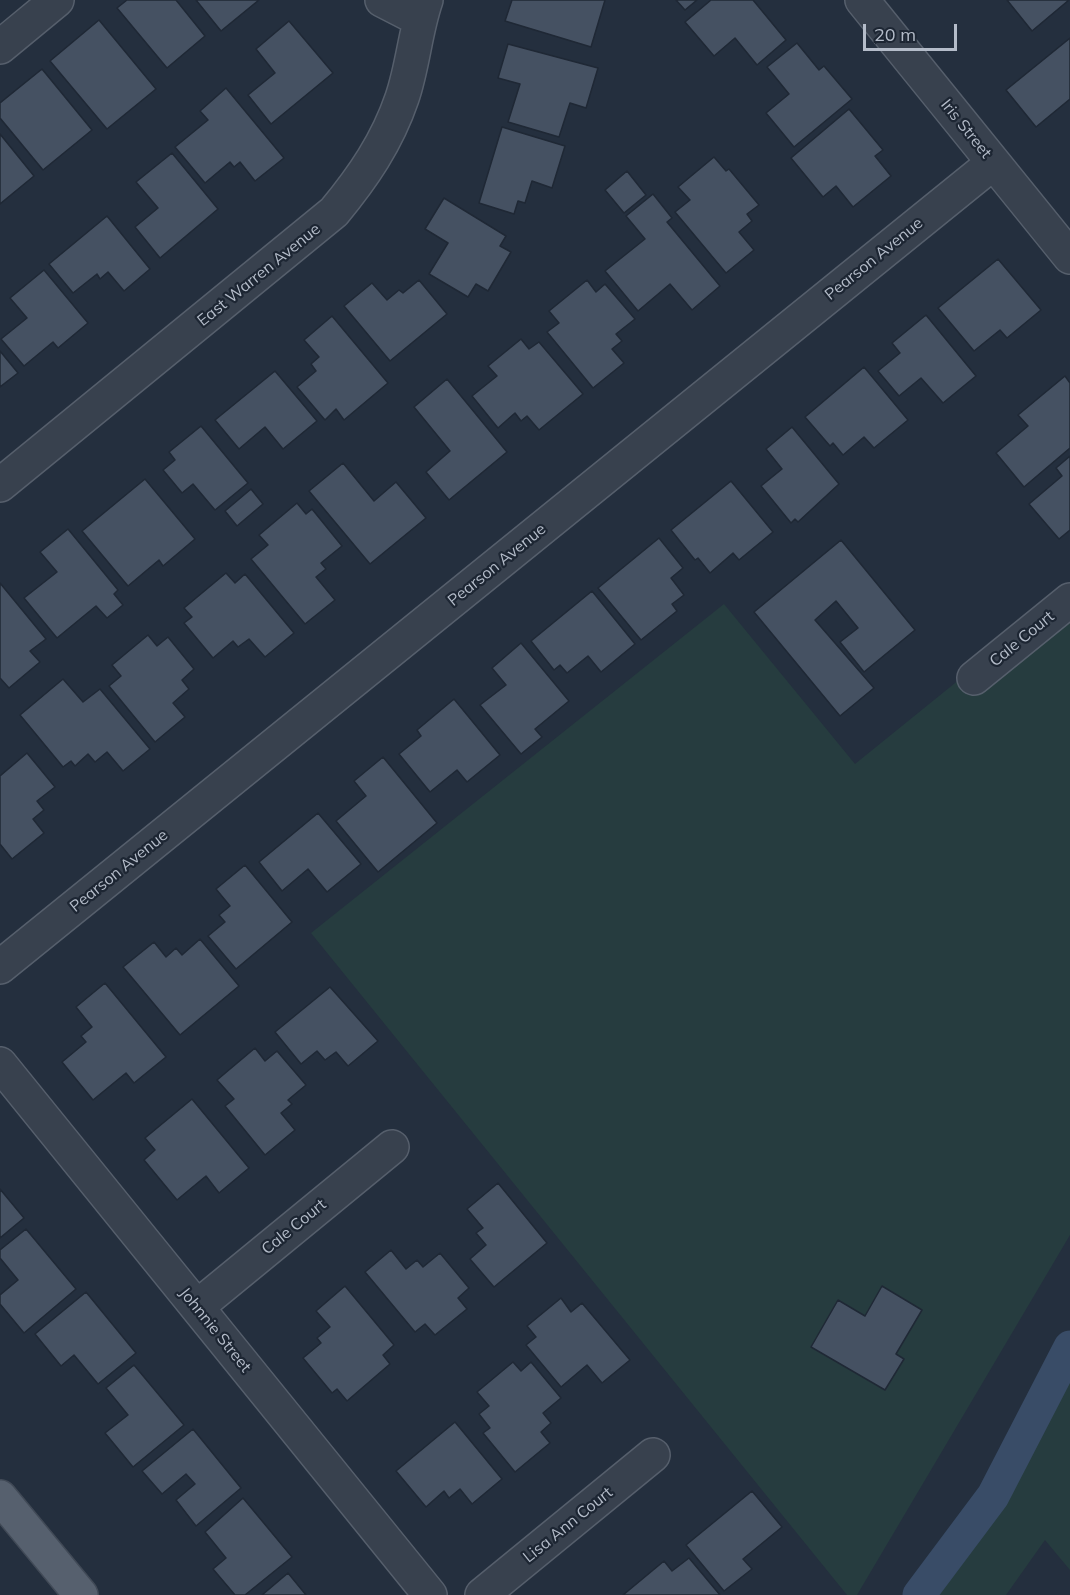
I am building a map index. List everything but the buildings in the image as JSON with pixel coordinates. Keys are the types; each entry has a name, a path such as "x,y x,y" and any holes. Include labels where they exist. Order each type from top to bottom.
{"main road":[{"path":"0,1497 81,1595"}],"street":[{"path":"0,47 57,0"},
{"path":"382,0 423,10"},
{"name":"Iris Street","path":"862,0 1070,257"},
{"name":"East Warren Avenue","path":"0,485 334,212 363,177 386,139 403,97 423,10"},
{"name":"Pearson Avenue","path":"0,967 993,163"},
{"name":"Cale Court","path":"974,678 1070,600"},
{"name":"Johnnie Street","path":"0,1064 430,1595"},
{"name":"Cale Court","path":"197,1307 392,1147"},
{"name":"Lisa Ann Court","path":"482,1595 653,1455"}],"green space":[{"path":"1070,590 1070,1235 857,1595 847,1595 311,933 724,604 855,764"},
{"path":"1070,1365 1070,1570 1045,1540 1006,1595 938,1595"}],"waterway":[{"path":"919,1595 993,1496 1070,1347"}]}
